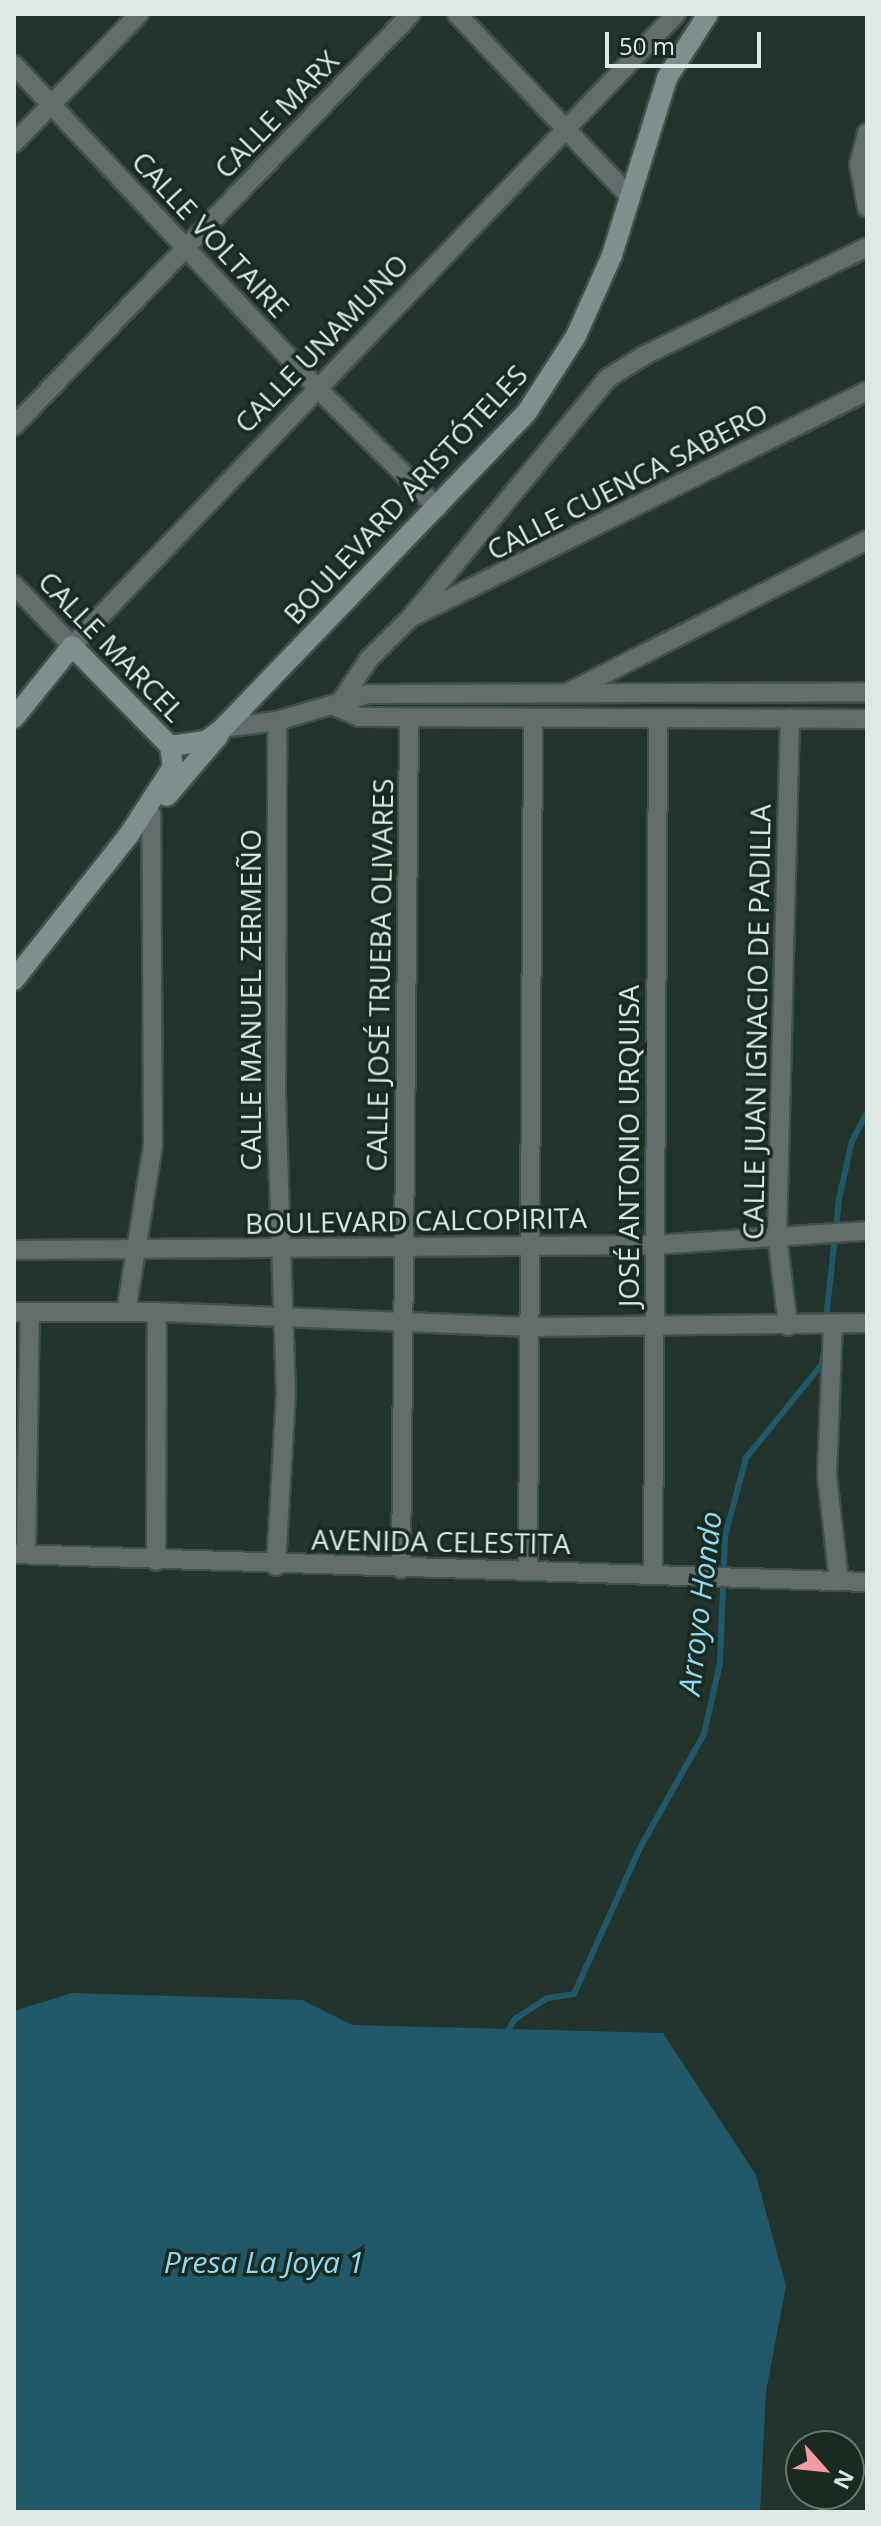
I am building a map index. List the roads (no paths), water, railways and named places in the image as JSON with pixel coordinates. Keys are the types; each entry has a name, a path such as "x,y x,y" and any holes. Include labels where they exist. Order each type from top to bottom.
{"street":[{"path":"14,143 139,14"},
{"name":"CALLE MARX","path":"14,426 411,14"},
{"path":"457,14 629,196"},
{"name":"CALLE UNAMUNO","path":"14,718 72,646 676,14"},
{"name":"BOULEVARD ARISTÓTELES","path":"128,836 151,814 223,728 438,508 527,412 559,366 612,255 667,78 708,14"},
{"name":"CALLE VOLTAIRE","path":"14,65 317,388 438,508"},
{"path":"867,133 859,164 867,207"},
{"path":"337,707 369,659 411,617 608,378 645,355 867,247"},
{"name":"CALLE CUENCA SABERO","path":"411,617 867,391"},
{"path":"568,692 867,540"},
{"name":"CALLE MARCEL","path":"14,585 170,746"},
{"path":"223,728 277,721 337,707 368,694 867,692"},
{"path":"337,707 359,717 867,719"},
{"name":"CALLE JOSÉ TRUEBA OLIVARES","path":"401,1569 409,718"},
{"name":"CALLE JUAN IGNACIO DE PADILLA","path":"790,718 777,1235 797,1326"},
{"path":"528,1570 533,1327 533,719"},
{"name":"JOSÉ ANTONIO URQUISA","path":"653,1573 657,1325 654,1245 658,719"},
{"name":"CALLE MANUEL ZERMEÑO","path":"276,1566 286,1395 276,1092 277,721"},
{"name":"BOULEVARD ARISTÓTELES","path":"14,980 128,836 170,774 170,746 206,741 223,728"},
{"path":"126,1312 139,1252 156,1083 151,814"},
{"name":"BOULEVARD CALCOPIRITA","path":"14,1250 139,1252 404,1246 533,1248 654,1245 867,1231"},
{"path":"20,1554 22,1312 157,1312 284,1321 403,1320 533,1327 867,1323"},
{"path":"156,1561 157,1312"},
{"path":"830,1324 827,1476 839,1581"},
{"name":"AVENIDA CELESTITA","path":"20,1554 276,1566 653,1573 867,1582"}],"water":[{"name":"Presa La Joya 1","path":"72,1993 302,2000 352,2025 663,2033 756,2175 786,2286 766,2391 760,2512 14,2512 14,2011"}],"waterway":[{"name":"Arroyo Hondo","path":"826,1319 839,1199 852,1141 867,1113"},
{"name":"Arroyo Hondo","path":"505,2036 515,2019 547,1998 574,1994 640,1848 704,1734 720,1663 725,1536 746,1458 822,1364 823,1355"}]}
